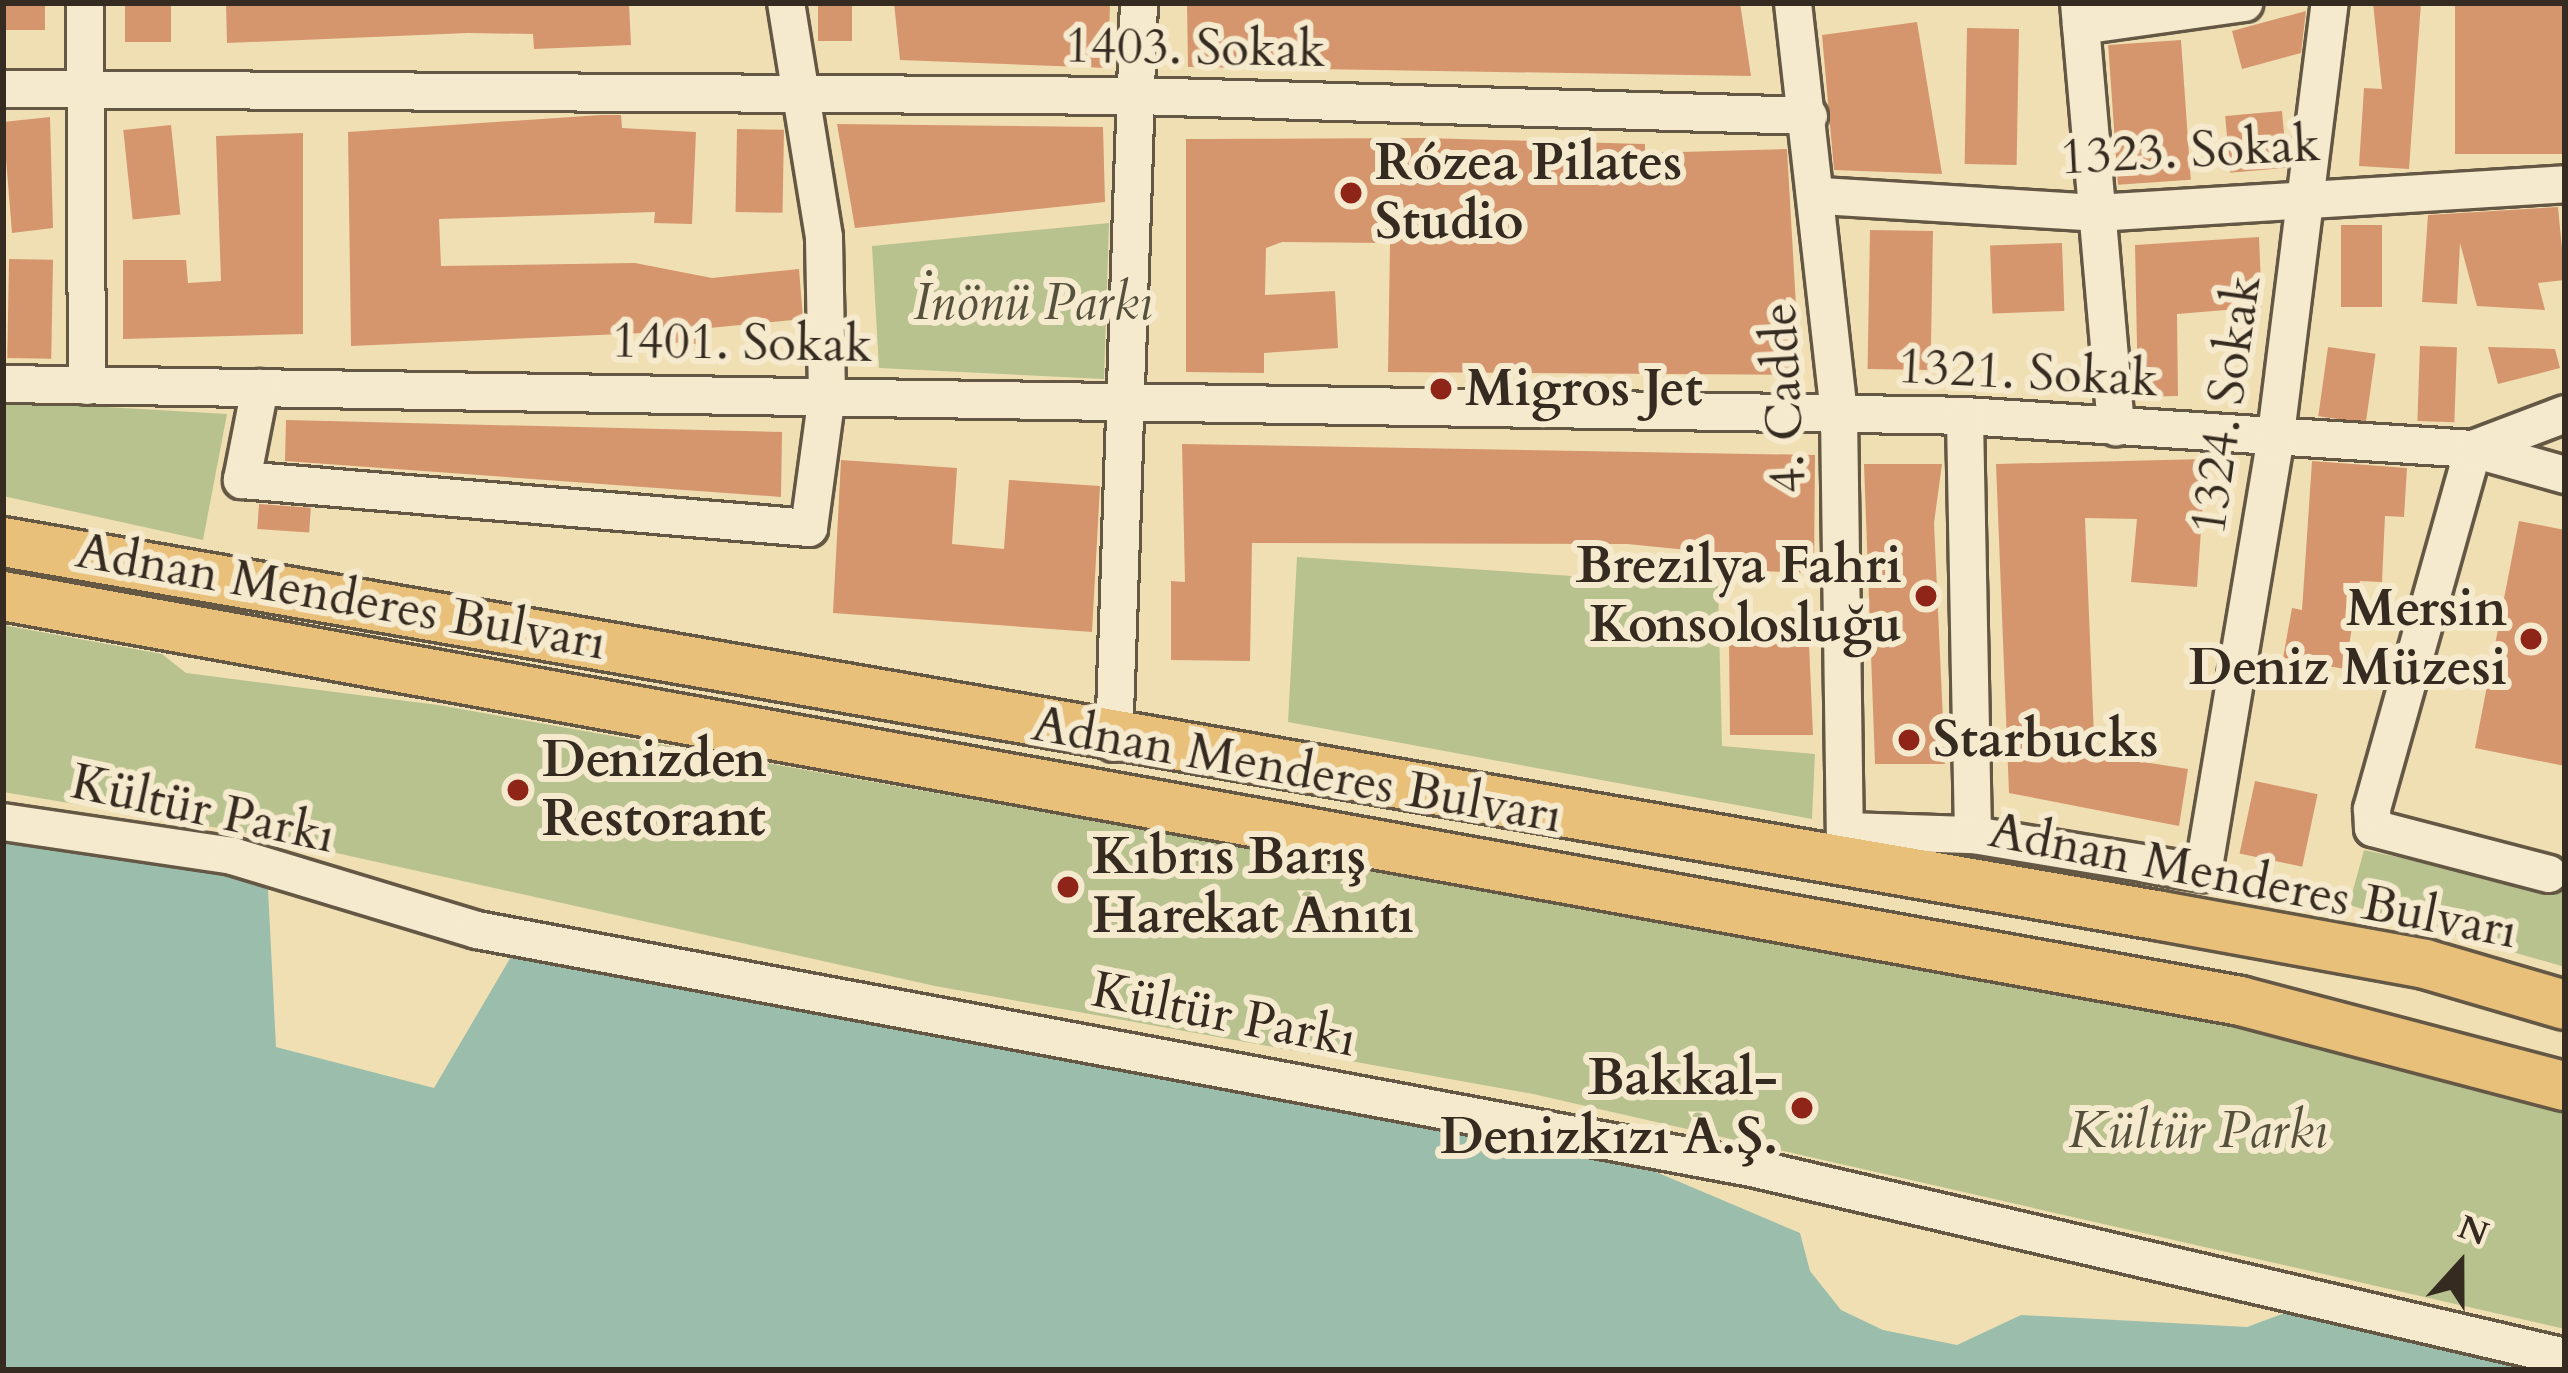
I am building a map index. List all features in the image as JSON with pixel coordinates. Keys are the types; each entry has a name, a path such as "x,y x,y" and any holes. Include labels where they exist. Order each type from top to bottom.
{"main road":[{"name":"Adnan Menderes Bulvarı","path":"3,542 1114,743 1847,845 2425,964 2565,1005"},
{"name":"Adnan Menderes Bulvarı","path":"3,596 2240,1001 2565,1086"}],"street":[{"path":"85,3 87,386"},
{"path":"260,388 242,480 808,528 827,394 824,237 786,3"},
{"path":"1114,743 1132,404 1139,3"},
{"name":"4. Cadde","path":"1793,3 1821,196 1839,414 1847,845"},
{"path":"2116,427 2080,15 2244,3"},
{"name":"1324. Sokak","path":"1973,835 2203,873 2276,442 2330,3"},
{"name":"1403. Sokak","path":"3,88 1136,96 1808,116"},
{"name":"1323. Sokak","path":"1821,196 2096,213 2305,196 2565,184"},
{"name":"1401. Sokak","path":"3,384 1839,414"},
{"name":"1321. Sokak","path":"1839,414 1965,416 2276,442 2473,449 2565,475"},
{"path":"2549,874 2373,828 2473,449 2565,414"},
{"path":"1847,845 1973,835 1965,416"},
{"name":"Kültür Parkı","path":"3,822 232,856 477,930 1756,1169 2565,1358"}],"green space":[{"name":"İnönü Parkı","path":"1109,223 1104,379 879,368 872,246"},
{"path":"3,401 227,414 203,540 3,496"},
{"path":"1297,557 1718,586 1722,746 1815,754 1812,819 1288,722"},
{"name":"Kültür Parkı","path":"3,625 162,654 186,673 438,705 2225,1021 2565,1109 2565,1329 1533,1094 935,986 242,832 3,792"},
{"path":"2364,850 2565,892 2565,967 2349,905"}],"shaded area":[{"path":"3,841 228,864 268,889 276,1047 434,1088 512,955 1609,1152 1800,1233 1810,1271 1841,1310 1883,1330 1957,1345 2021,1315 2247,1327 2311,1303 2562,1370 3,1370"}],"building":[{"path":"3,3 45,3 45,30 3,30"},
{"path":"125,3 171,3 171,42 125,42"},
{"path":"226,3 629,3 631,45 534,49 533,34 468,33 227,43"},
{"path":"818,3 852,3 852,41 818,41"},
{"path":"894,3 1110,3 1108,68 900,60"},
{"path":"1187,3 1740,3 1751,76 1188,67"},
{"path":"2373,3 2421,3 2409,169 2359,166 2364,88 2382,89"},
{"path":"2455,3 2565,3 2565,154 2455,154"},
{"path":"2306,11 2301,53 2242,69 2232,31"},
{"path":"1917,22 1942,174 1834,170 1822,35"},
{"path":"1967,28 2019,29 2017,165 1965,164"},
{"path":"2181,40 2191,180 2118,185 2108,45"},
{"path":"2282,111 2287,168 2230,173 2225,116"},
{"path":"621,115 622,128 696,132 692,224 654,223 655,212 439,219 441,266 635,263 712,278 799,269 803,319 709,328 708,345 666,342 666,332 351,346 348,132"},
{"path":"50,117 53,228 12,233 3,122"},
{"path":"837,124 1103,127 1105,202 855,228"},
{"path":"171,125 180,215 133,220 123,130"},
{"path":"737,129 784,130 783,213 736,212"},
{"path":"303,133 303,334 123,339 123,260 186,260 188,283 221,281 216,136"},
{"path":"1186,139 1645,144 1645,153 1787,149 1800,375 1388,372 1390,243 1282,242 1266,248 1265,295 1335,291 1338,348 1264,353 1264,373 1186,372"},
{"path":"2558,207 2565,280 2538,283 2545,310 2477,306 2460,243 2457,304 2422,302 2428,215"},
{"path":"2341,225 2382,225 2382,307 2341,307"},
{"path":"1870,230 1933,231 1931,370 1868,369"},
{"path":"2259,237 2262,307 2177,314 2178,396 2138,397 2135,245"},
{"path":"2062,243 2064,311 1992,313 1990,246"},
{"path":"9,259 53,260 51,359 7,358"},
{"path":"2420,346 2457,347 2454,422 2417,421"},
{"path":"2328,347 2376,354 2366,423 2318,416"},
{"path":"2488,347 2555,349 2560,368 2498,384"},
{"path":"286,420 782,432 781,497 285,461"},
{"path":"1182,444 1815,455 1814,573 1736,570 1738,555 1627,544 1252,543 1250,661 1171,660 1171,581 1185,582"},
{"path":"2206,459 2197,587 2131,582 2137,519 2085,518 2094,736 2100,755 2188,769 2179,826 2009,793 1996,464"},
{"path":"841,460 957,468 952,544 1004,549 1009,480 1100,486 1092,632 833,613"},
{"path":"2312,461 2407,468 2404,517 2385,516 2382,582 2360,581 2345,669 2283,658 2292,608 2302,610"},
{"path":"1864,464 1942,464 1934,523 1945,764 1875,764"},
{"path":"259,504 311,508 309,533 257,529"},
{"name":"Mersin Deniz Müzesi","path":"2519,521 2565,530 2565,766 2475,748"},
{"path":"1738,633 1809,644 1813,735 1730,735 1729,641"},
{"path":"2255,781 2318,794 2302,867 2240,853"}],"place":[{"name":"Rózea Pilates Studio","path":"1351,193"},
{"name":"Migros Jet","path":"1441,389"},
{"name":"Brezilya Fahri Konsolosluğu","path":"1926,596"},
{"name":"Mersin Deniz Müzesi","path":"2531,639"},
{"name":"Starbucks","path":"1909,740"},
{"name":"Denizden Restorant","path":"518,790"},
{"name":"Kıbrıs Barış Harekat Anıtı","path":"1068,887"},
{"name":"Bakkal- Denizkızı A.Ş.","path":"1802,1108"}]}
